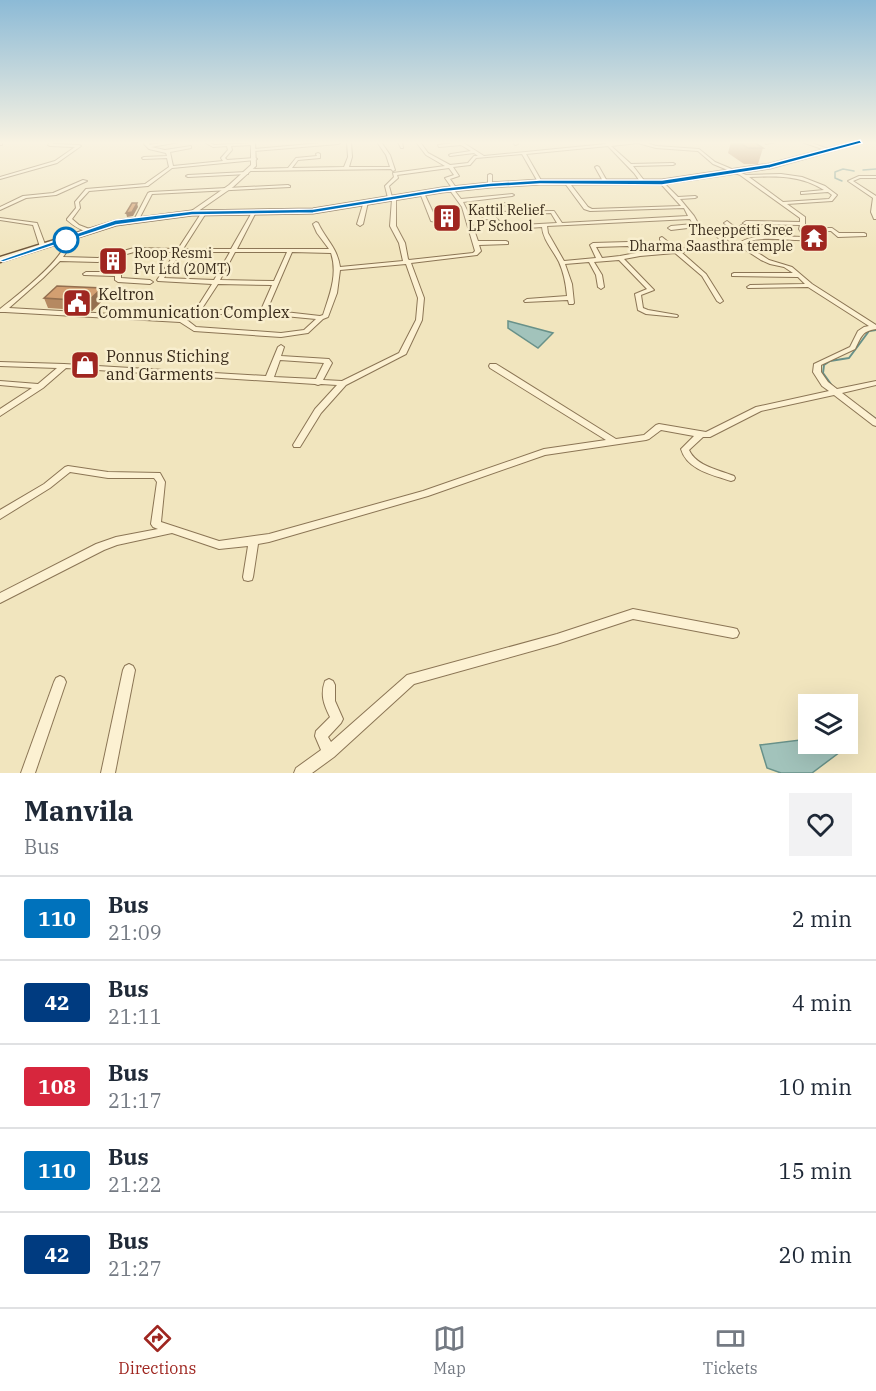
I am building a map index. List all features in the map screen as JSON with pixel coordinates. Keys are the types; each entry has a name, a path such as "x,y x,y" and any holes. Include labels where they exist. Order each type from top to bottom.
{"main road":[{"path":"1,258 69,239 106,224 192,213 253,214 313,211 392,197 490,185 540,182 662,183 692,178"}],"street":[{"path":"90,231 77,226 69,219 78,208 77,202 86,191 146,185 156,178"},
{"path":"192,213 239,178"},
{"path":"297,445 318,411 343,383 402,354 419,320 421,298 408,262 404,258 402,243 393,226 392,197 387,186 395,178"},
{"path":"336,269 475,254 478,250 467,216 447,178"},
{"path":"490,178 490,185"},
{"path":"538,178 540,182"},
{"path":"603,178 606,183"},
{"path":"641,178 644,183"},
{"path":"740,245 747,240 761,238 808,239 802,226 803,218 747,178"},
{"path":"783,203 832,199 835,195 801,178"},
{"path":"857,178 850,181 875,197 873,212 876,219"},
{"path":"0,209 25,197 54,194 85,181"},
{"path":"566,182 590,210 685,207"},
{"path":"662,183 685,207 696,225 671,228"},
{"path":"136,220 150,193 288,186"},
{"path":"803,193 829,191"},
{"path":"422,193 434,221"},
{"path":"772,195 783,194"},
{"path":"460,201 512,195"},
{"path":"677,198 695,197"},
{"path":"360,224 366,202"},
{"path":"504,204 490,207 503,228 692,217"},
{"path":"545,204 560,223"},
{"path":"653,208 658,219"},
{"path":"182,320 194,329 281,334 306,332 326,316 336,285 336,269 333,251 321,239 313,211"},
{"path":"467,216 550,212"},
{"path":"204,213 160,280 276,283"},
{"path":"3,308 182,320 190,318 198,312 253,214"},
{"path":"1,219 35,224 43,247"},
{"path":"761,238 746,222 832,230 838,236 864,235"},
{"path":"727,223 747,240"},
{"path":"527,301 571,300 562,263 542,225"},
{"path":"730,246 718,235 749,232 743,226"},
{"path":"3,308 58,259 67,248 69,239"},
{"path":"662,239 704,275 720,301"},
{"path":"475,243 506,243"},
{"path":"600,260 593,245 631,244 640,254"},
{"path":"562,263 740,245 747,247 767,261 786,264 809,285 876,327"},
{"path":"58,259 98,260 134,250 333,251"},
{"path":"263,312 290,251"},
{"path":"621,258 651,290 638,294 640,309 675,316"},
{"path":"591,261 599,275 601,287"},
{"path":"86,274 118,274 118,280 150,282"},
{"path":"734,275 799,275"},
{"path":"750,287 809,285"},
{"path":"198,312 263,312 321,318"},
{"path":"876,327 862,330 857,335 853,348 847,353 818,364 817,372 876,423"},
{"path":"269,379 281,347"},
{"path":"277,358 326,361 328,363 318,383"},
{"path":"0,364 343,383"},
{"path":"0,413 40,386 64,366"},
{"path":"493,366 614,441"},
{"path":"0,383 40,386"},
{"path":"0,515 47,486 68,469 108,475 157,475 161,482 156,524 219,545 254,541 425,494 544,452 646,437 659,428 700,435 720,430 759,409 875,384"},
{"path":"700,435 685,448 691,461 731,478"},
{"path":"0,598 108,544 171,529"},
{"path":"248,577 254,541"},
{"path":"301,773 329,752 411,679 557,639 633,614 733,633"},
{"path":"108,773 129,670"},
{"path":"28,773 60,682"},
{"path":"329,685 329,702 337,719 321,736 329,752"}],"water":[{"path":"508,321 553,333 538,348 508,328"},
{"path":"798,740 798,754 837,754 812,773 781,773 767,768 760,745"}],"building":[{"path":"132,203 137,203 132,212 126,213"},
{"path":"436,207 452,207 459,210 456,214 439,215"},
{"path":"57,286 102,288 88,301 44,298"}],"waterway":[{"path":"835,178 842,181"},
{"path":"833,387 823,373 824,365 830,361 849,358 869,331 876,330"},
{"path":"861,408 876,419"}],"bus line":[{"name":"110","path":"0,260 56,244 106,224 192,213 253,214 313,211 401,196 490,185 540,182 662,183 695,178"}],"place":[{"name":"Kattil Relief LP School","path":"447,218"},
{"name":"Theeppetti Sree Dharma Saasthra temple","path":"814,238"},
{"name":"Roop Resmi Pvt Ltd (20MT)","path":"113,261"},
{"name":"Keltron Communication Complex","path":"77,303"},
{"name":"Ponnus Stiching and Garments","path":"85,365"}]}
